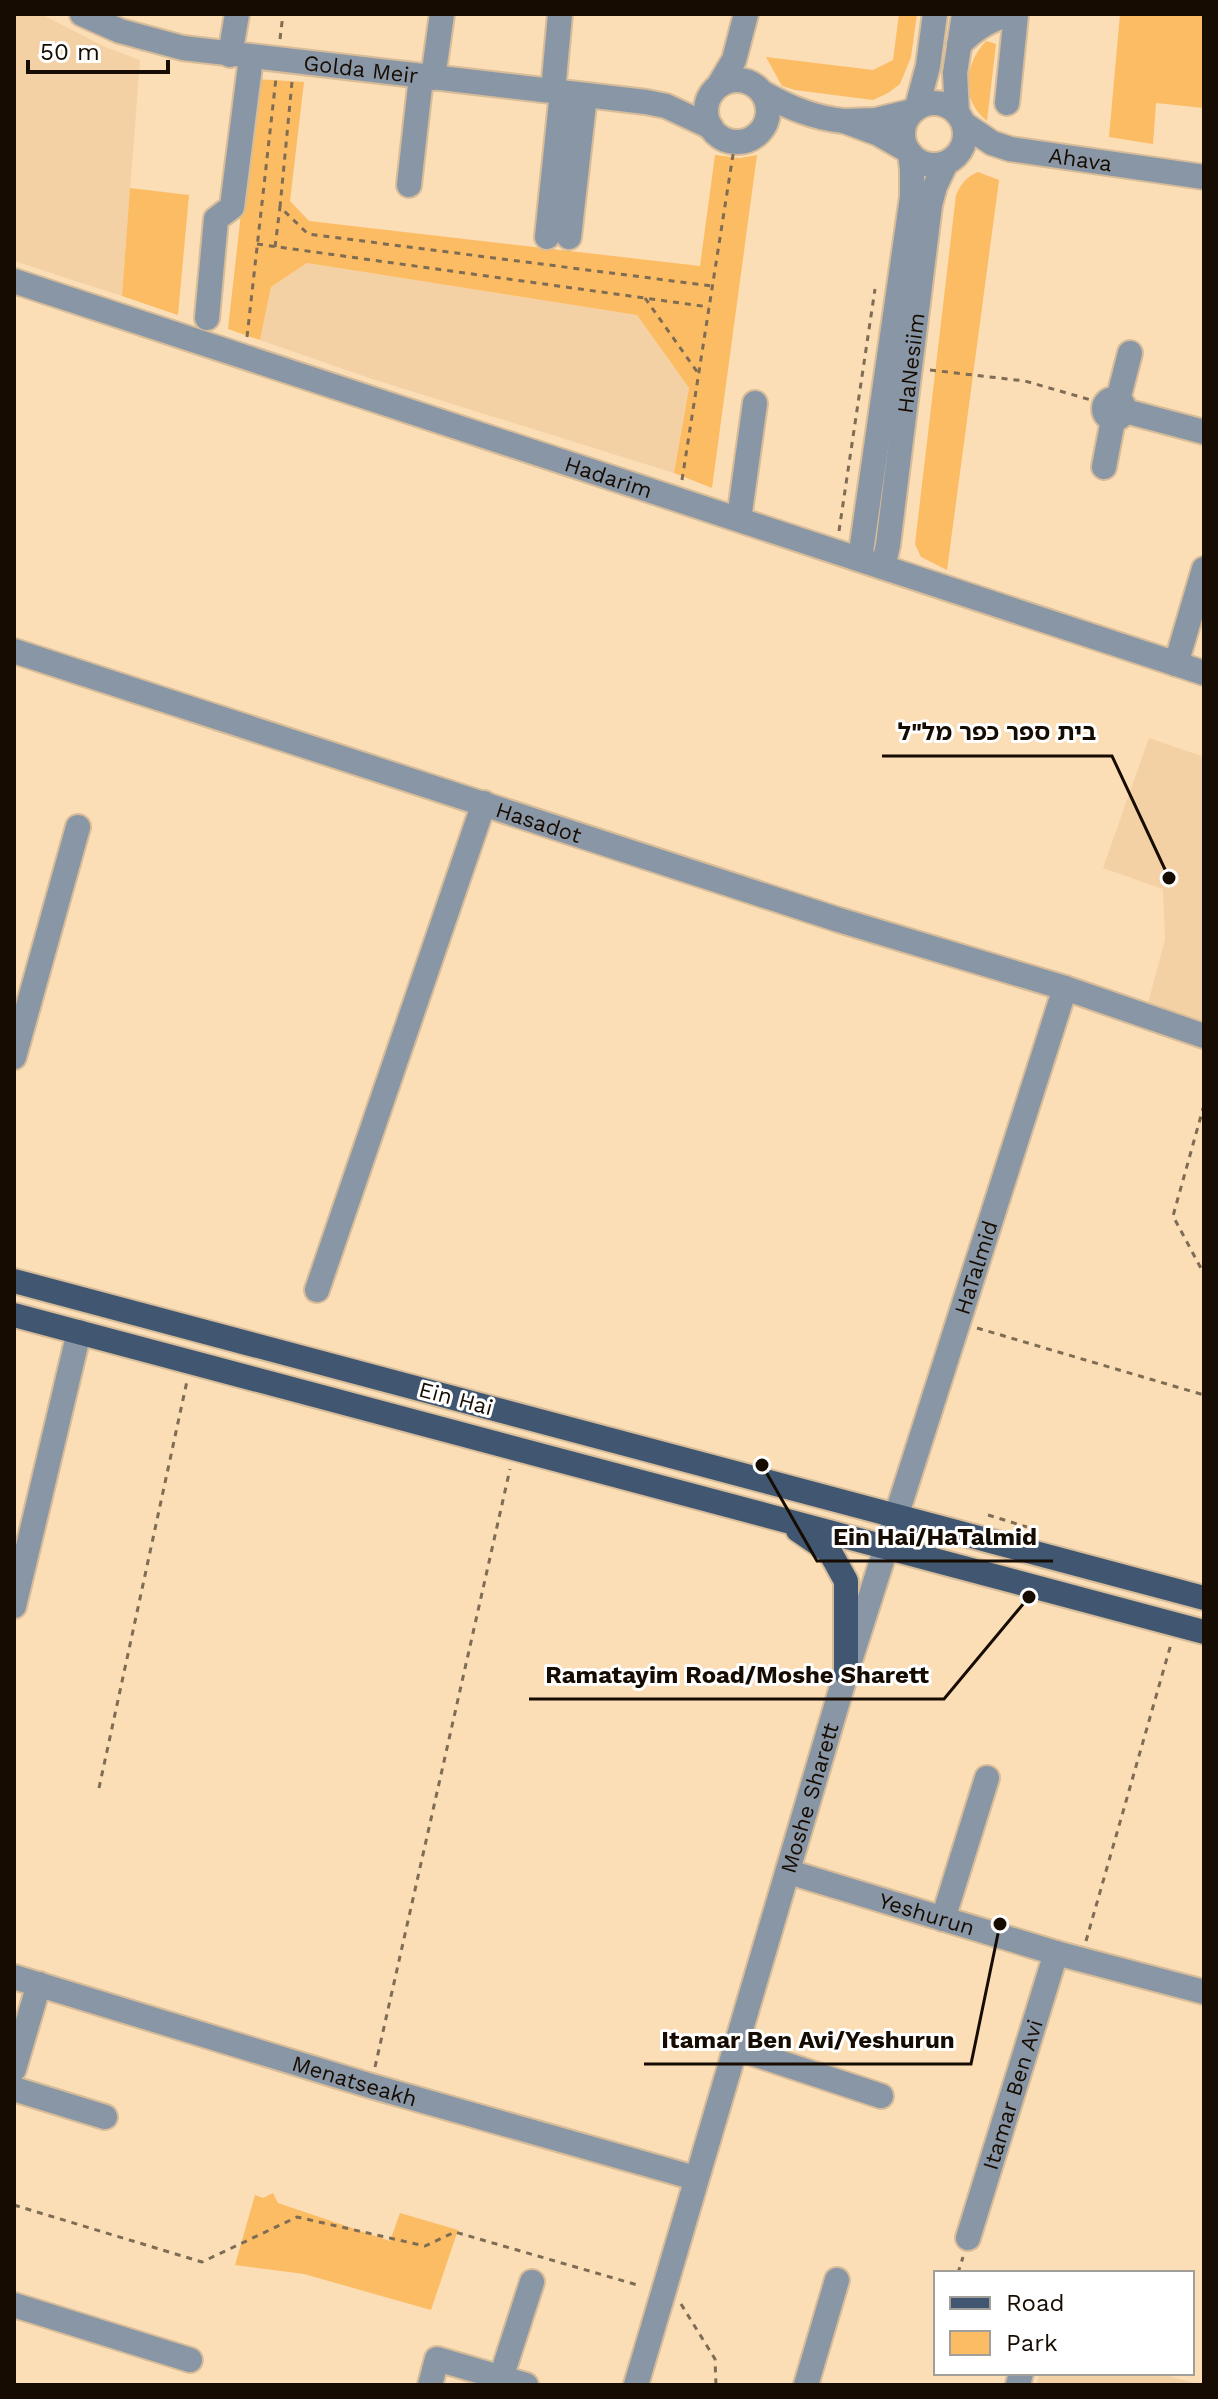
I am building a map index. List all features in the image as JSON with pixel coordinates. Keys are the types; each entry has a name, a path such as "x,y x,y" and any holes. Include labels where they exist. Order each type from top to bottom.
{"main road":[{"name":"Ein Hai","path":"14,1281 1204,1598"},
{"name":"Ein Hai","path":"14,1315 1204,1632"},
{"path":"783,1520 830,1552 846,1581 846,1673"}],"street":[{"name":"Golda Meir","path":"82,14 108,20 152,42 286,62 646,102 666,106 711,127"},
{"path":"207,318 216,219 232,207 240,56 237,14"},
{"path":"409,185 427,77 442,14"},
{"path":"558,237 567,93 560,14"},
{"path":"908,152 904,123 915,109 928,66 935,14"},
{"path":"844,121 879,134 927,165 946,163 961,150 965,140 955,83 964,14"},
{"path":"959,45 977,27 1013,14 1007,103"},
{"path":"746,16 734,60 707,103 706,113 711,127 724,139 735,142 745,141 762,130 818,118"},
{"path":"746,16 749,55 769,111 762,130"},
{"path":"717,87 738,79 748,81 796,110 818,118 876,120 937,102 947,104 961,118"},
{"name":"Golda Meir","path":"646,102 680,99 717,87"},
{"name":"Ahava","path":"961,118 992,143 1010,149 1204,177"},
{"name":"HaNesiim","path":"871,563 912,197 912,169 908,152"},
{"name":"HaNesiim","path":"871,563 890,529 930,205 946,163"},
{"name":"Hadarim","path":"14,281 1204,673"},
{"path":"1104,467 1130,353"},
{"path":"739,519 755,403"},
{"path":"1115,409 1204,432"},
{"path":"1176,664 1204,569"},
{"name":"Hasadot","path":"14,651 839,920 1065,988 1204,1036"},
{"path":"317,1290 484,803"},
{"path":"14,1057 78,827"},
{"name":"HaTalmid","path":"888,1547 1065,988"},
{"path":"14,1606 79,1332"},
{"name":"Moshe Sharett","path":"636,2385 846,1673 888,1547"},
{"path":"943,1919 987,1778"},
{"name":"Yeshurun","path":"789,1872 1056,1953 1204,1992"},
{"name":"Itamar Ben Avi","path":"968,2238 1056,1953"},
{"name":"Menatseakh","path":"14,1977 371,2086 695,2178"},
{"path":"14,2069 39,1984"},
{"path":"736,2048 881,2096"},
{"path":"14,2089 105,2117"},
{"path":"806,2385 837,2280"},
{"path":"501,2378 532,2282"},
{"path":"14,2305 190,2360"},
{"path":"430,2385 437,2359 526,2385"}],"path":[{"path":"275,247 280,207 286,62 283,14"},
{"path":"244,357 257,244 286,62"},
{"path":"679,500 735,142"},
{"path":"280,207 308,234 712,286"},
{"path":"257,244 709,307"},
{"path":"835,551 875,290"},
{"path":"645,298 699,374"},
{"path":"930,370 1025,381 1115,409"},
{"path":"1204,1105 1173,1216 1204,1274"},
{"path":"959,1323 1204,1395"},
{"path":"99,1788 191,1362"},
{"path":"371,2086 515,1448"},
{"path":"1081,1960 1176,1625"},
{"path":"14,2205 202,2262 297,2217 425,2246 455,2232 663,2292 684,2306 715,2359 716,2385"}],"shaded area":[{"path":"14,14 41,14 105,47 140,60 122,296 14,261"},
{"path":"307,263 637,315 689,388 674,473 369,378 260,340 271,287"},
{"path":"1149,738 1204,757 1204,1021 1148,1003 1165,940 1163,889 1103,868"},
{"path":"1039,2375 1165,2375 1201,2385 1036,2385"}],"green space":[{"path":"899,14 917,14 911,57 900,84 873,100 782,86 766,57 873,70 893,60"},
{"path":"1120,14 1204,14 1204,108 1156,103 1153,144 1109,137"},
{"path":"986,41 996,44 987,121 972,103 968,82 973,60"},
{"path":"256,79 304,82 290,201 309,221 700,266 715,155 740,158 757,155 712,488 674,473 689,388 637,315 307,263 271,287 260,340 228,329"},
{"path":"978,172 999,180 947,570 921,557 915,544 956,195 964,181"},
{"path":"130,188 189,195 178,315 122,296"},
{"path":"273,2193 278,2203 390,2241 400,2213 458,2230 431,2310 304,2274 235,2265 255,2195 263,2198"}],"place":[{"name":"בית ספר כפר מל\"ל","path":"1169,878"},
{"name":"Ein Hai/HaTalmid","path":"762,1465"},
{"name":"Ramatayim Road/Moshe Sharett","path":"1029,1597"},
{"name":"Itamar Ben Avi/Yeshurun","path":"1000,1924"}]}
